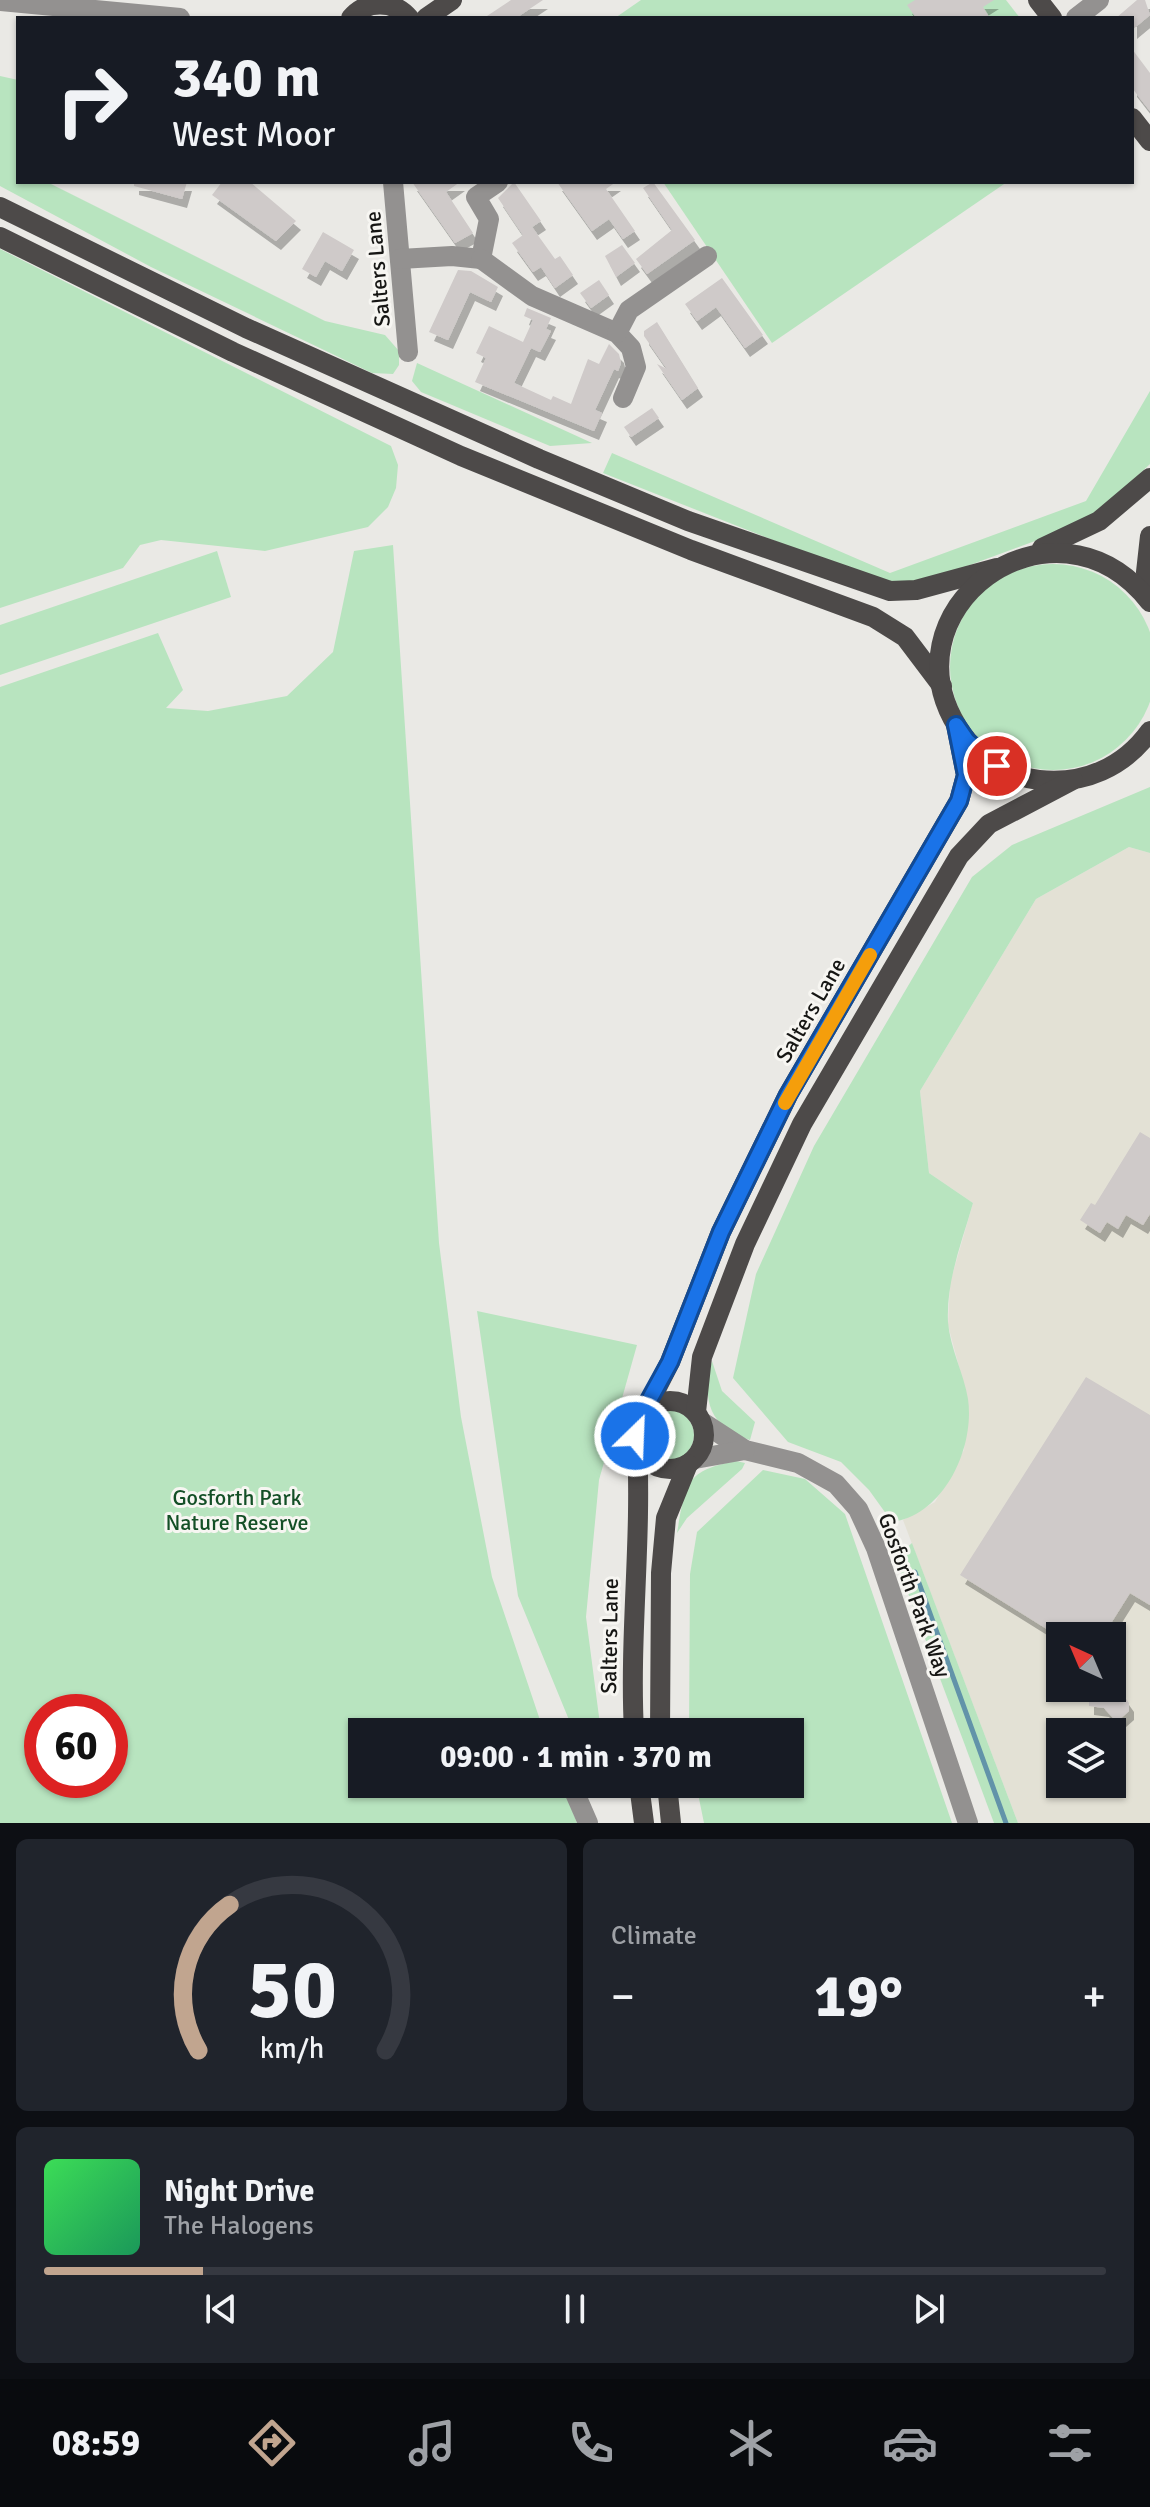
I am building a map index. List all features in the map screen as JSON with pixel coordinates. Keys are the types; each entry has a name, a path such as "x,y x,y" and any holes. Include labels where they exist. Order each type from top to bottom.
{"main road":[{"path":"429,16 452,0"},
{"path":"1038,0 1050,16"},
{"path":"353,16 365,6 380,1 392,5 406,16"},
{"path":"1134,121 1150,141"},
{"path":"0,207 393,395 539,459 717,531 890,591 916,590 997,568 1099,521 1150,478"},
{"path":"0,237 233,352 461,456 691,550 873,617 905,637 942,686 956,725 981,755 1015,775 1053,782 1073,780"},
{"path":"1150,536 1146,572 1150,599"},
{"path":"1024,556 1060,552 1095,559 1127,577 1150,599"},
{"path":"942,686 942,646 956,609 981,579 997,568"},
{"name":"Salters Lane","path":"646,1409 670,1362 721,1232 788,1095 959,801 966,775 956,725"},
{"path":"1110,768 1138,747 1150,731"},
{"path":"660,1718 661,1573 666,1518 704,1440 699,1417 702,1357 745,1244 802,1124 959,856 974,837 997,818 1073,780 1150,756"},
{"path":"691,1462 670,1469 660,1468 642,1456 637,1445 637,1422 646,1409 669,1400 684,1403 699,1417"},
{"name":"Salters Lane","path":"634,1718 633,1591 640,1511 637,1445"},
{"path":"641,1798 644,1823"},
{"path":"668,1798 671,1823"}],"street":[{"path":"1079,16 1099,0"},
{"path":"0,1 159,16"},
{"name":"Salters Lane","path":"393,184 408,352"},
{"path":"481,259 489,219 476,197 495,184"},
{"path":"400,259 452,256 481,259 532,296 617,333 631,348 636,367 623,398"},
{"path":"617,333 629,310 707,256"},
{"name":"Gosforth Park Way","path":"699,1417 745,1450 798,1463 836,1484 858,1509 876,1548 968,1823"},
{"name":"Gosforth Park Way","path":"691,1462 745,1450"},
{"path":"577,1798 588,1823"}],"shaded area":[{"path":"1129,847 1150,853 1150,1823 1018,1823 903,1520 935,1502 964,1450 968,1401 948,1325 950,1283 973,1203 929,1173 920,1091 1036,899"}],"green space":[{"path":"641,0 1006,0 1018,16 618,16"},
{"path":"0,76 16,80 16,184 51,184 325,321 385,335 399,351 399,365 393,374 372,373 151,267 0,186"},
{"path":"664,184 1004,184 772,343"},
{"path":"0,249 391,446 398,465 396,488 388,507 368,527 265,551 161,540 140,545 123,568 0,608"},
{"path":"417,363 592,443 550,446 421,392 412,381"},
{"path":"1150,391 1150,464 1098,513 1073,527 932,579 884,584 603,473 612,453 890,573 1086,501"},
{"name":"Gosforth Park Nature Reserve","path":"393,545 439,1243 461,1417 492,1577 539,1718 348,1718 348,1798 567,1798 577,1823 0,1823 0,687 158,633 183,690 166,708 208,711 287,696 333,652 354,551"},
{"path":"217,551 231,597 0,675 0,625"},
{"path":"1053,564 1093,572 1126,594 1148,627 1151,637 1151,697 1148,707 1126,740 1093,762 1053,770 1013,762 980,740 958,707 950,667 958,627 980,594 1013,572"},
{"path":"1150,787 1150,853 1129,847 1036,899 920,1091 929,1173 973,1203 956,1262 948,1307 949,1332 966,1390 969,1418 961,1458 941,1493 927,1507 910,1517 892,1522 869,1490 841,1462 788,1442 733,1378 756,1274 814,1146 972,877 1012,845"},
{"path":"477,1311 637,1345 599,1480 586,1617 599,1718 568,1718 518,1596"},
{"path":"712,1361 722,1391 755,1422 750,1440 726,1428 712,1411 708,1388"},
{"path":"669,1410 686,1418 694,1435 686,1452 669,1460 652,1452 644,1435 652,1418"},
{"path":"736,1461 745,1463 742,1469 687,1518 677,1533 690,1482 706,1470"},
{"path":"763,1470 805,1479 845,1514 952,1823 704,1823 699,1798 804,1798 804,1718 689,1718 690,1574 697,1532"},
{"path":"912,1543 1018,1823 994,1823 895,1558"}],"building":[{"path":"511,0 543,0 519,16 487,16"},
{"path":"915,0 994,0 983,7 989,16 915,16 907,5"},
{"path":"1137,0 1145,0 1150,15 1134,28 1134,16 1118,16"},
{"path":"1134,52 1150,73 1150,111 1134,91"},
{"path":"134,184 186,184 182,199"},
{"path":"220,184 252,184 296,221 276,241 212,195"},
{"path":"413,184 457,184 446,192 473,233 455,243"},
{"path":"515,184 541,221 532,227 555,259 560,256 573,275 555,288 541,267 533,272 512,243 523,235 498,198"},
{"path":"558,184 613,184 606,189 635,231 623,239 609,219 592,231"},
{"path":"654,184 695,240 647,274 636,259 672,230 643,188"},
{"path":"323,232 354,250 342,271 325,261 316,277 302,269"},
{"path":"622,245 635,263 616,277 605,256"},
{"path":"458,270 471,271 498,287 491,302 470,292 448,340 429,332"},
{"path":"722,278 763,335 745,348 716,307 697,321 685,304"},
{"path":"599,280 609,295 591,308 580,293"},
{"path":"527,308 551,318 546,329 551,331 540,352 531,348 514,383 551,400 553,396 571,404 588,359 599,364 609,344 619,354 621,363 618,371 614,369 595,410 602,413 594,431 475,382 486,358 476,353 489,326 523,342 533,320 524,316"},
{"path":"657,322 698,388 682,400 657,364 667,369 644,336 644,331"},
{"path":"652,408 659,418 631,437 624,427"},
{"path":"1140,1132 1150,1138 1150,1214 1143,1225 1126,1215 1118,1229 1107,1222 1100,1233 1080,1220 1091,1203 1095,1205"},
{"path":"1086,1377 1150,1415 1150,1605 1130,1593 1112,1622 1046,1622 1046,1629 960,1575"},
{"path":"1126,1699 1129,1711 1121,1718 1113,1718 1104,1708 1089,1706 1089,1702 1126,1702"}],"waterway":[{"path":"915,1572 1006,1823"}],"slow traffic":[{"path":"785,1103 870,955"}],"route":[{"path":"635,1436 637,1422 670,1362 721,1232 788,1095 959,801 966,775 956,725 967,741 997,766"}]}
